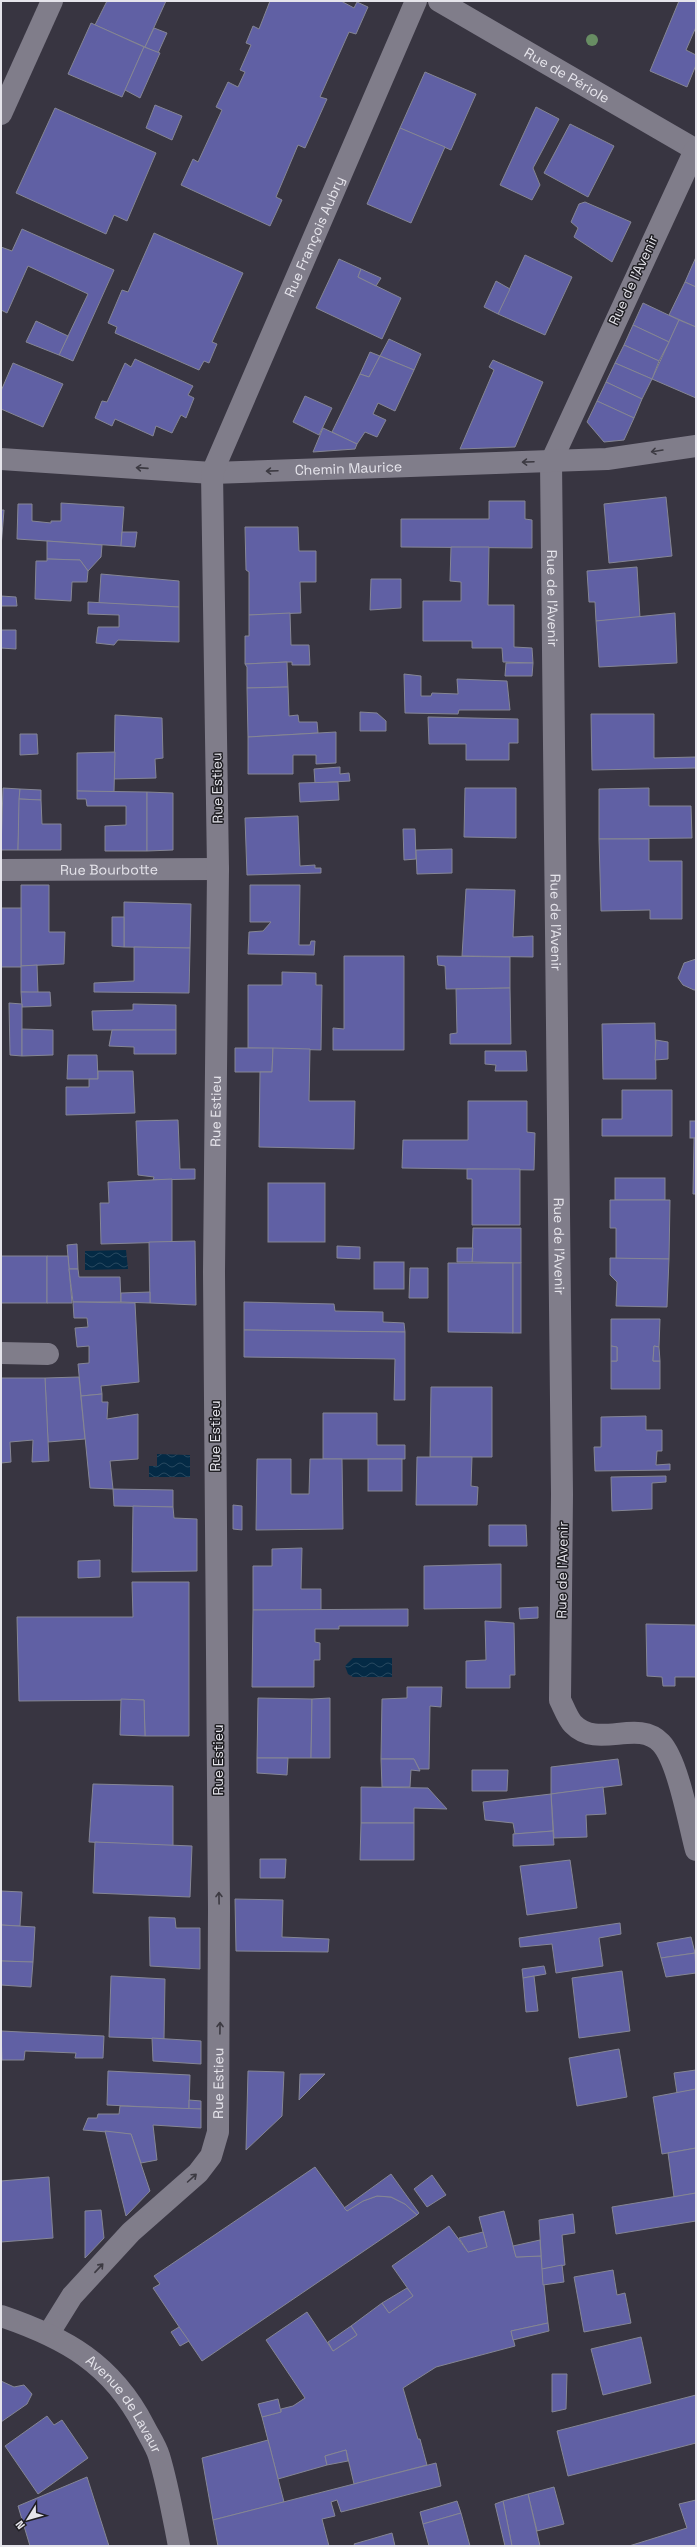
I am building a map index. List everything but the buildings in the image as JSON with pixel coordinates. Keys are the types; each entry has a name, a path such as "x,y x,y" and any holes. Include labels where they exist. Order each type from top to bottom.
{"street":[{"path":"1,114 52,1"},
{"name":"Rue François Aubry","path":"212,473 416,1"},
{"name":"Rue de Périole","path":"439,1 695,150"},
{"name":"Rue de l'Avenir","path":"695,150 551,462 562,1494 560,1700 573,1724 588,1735 643,1732 661,1743 671,1758 696,1850"},
{"name":"Chemin Maurice","path":"1,459 212,473 607,459 696,446"},
{"name":"Rue Estieu","path":"49,2333 72,2296 131,2232 198,2172 211,2156 218,2132 219,1923 214,1272 218,869 212,473"},
{"name":"Rue Bourbotte","path":"1,870 218,869"},
{"path":"1,1353 48,1354"},
{"name":"Avenue de Lavaur","path":"1,2316 49,2333 79,2351 111,2378 134,2408 159,2455 179,2546"}],"water":[{"path":"126,1250 128,1269 85,1270 85,1251"},
{"path":"157,1454 190,1455 190,1477 149,1477 149,1466 157,1466"},
{"path":"353,1658 392,1658 392,1677 353,1677 348,1674 345,1666"}]}
